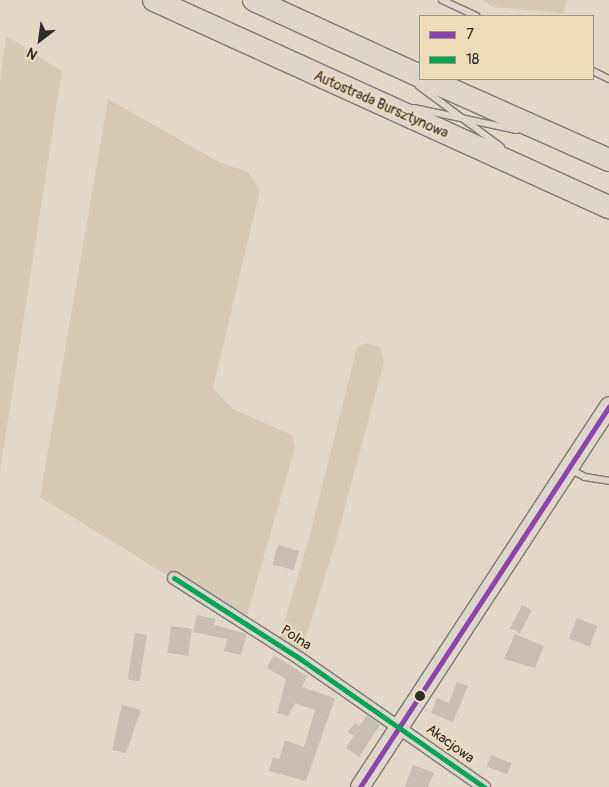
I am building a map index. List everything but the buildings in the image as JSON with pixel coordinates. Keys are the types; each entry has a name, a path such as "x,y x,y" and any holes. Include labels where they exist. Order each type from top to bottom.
{"highway":[{"name":"Autostrada Bursztynowa","path":"154,0 609,207"},
{"path":"254,0 419,76"},
{"path":"429,80 609,160"}],"main road":[{"path":"360,787 609,406"}],"street":[{"name":"Polna","path":"174,578 399,726"},
{"name":"Akacjowa","path":"399,726 484,787"}],"lane":[{"path":"442,0 474,15"},
{"path":"382,58 542,177"},
{"path":"594,72 609,79"},
{"path":"366,98 560,138"},
{"path":"568,468 585,477 609,481"}],"shaded area":[{"path":"482,0 567,0 563,13 493,7"},
{"path":"6,36 62,71 0,472 0,81"},
{"path":"108,99 219,162 248,172 260,190 213,388 233,409 292,435 295,447 245,623 40,497"},
{"path":"366,343 380,347 384,362 334,548 299,658 278,643 308,542 357,347"}],"transit line":[{"name":"7","path":"360,787 609,406"},
{"name":"18","path":"174,578 299,658 484,787"}]}
